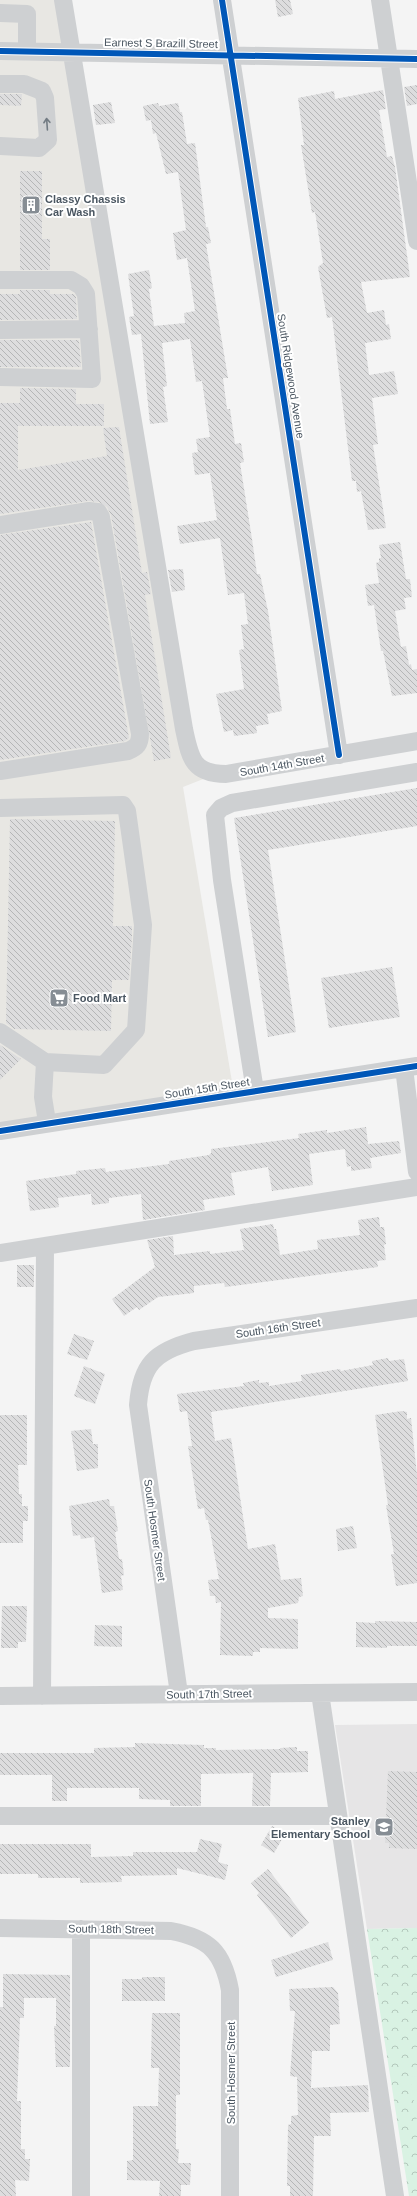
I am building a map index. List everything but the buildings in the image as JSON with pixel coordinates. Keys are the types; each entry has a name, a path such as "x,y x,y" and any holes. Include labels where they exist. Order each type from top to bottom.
{"street":[{"path":"63,0 72,51"},
{"name":"South Ridgewood Avenue","path":"222,0 339,755"},
{"path":"380,0 417,241"},
{"path":"0,13 27,14 27,51"},
{"name":"Earnest S Brazill Street","path":"0,51 72,51 417,59"},
{"name":"South 14th Street","path":"72,51 184,728 188,747 196,765 207,773 226,774 417,741"},
{"path":"0,84 24,84 42,92 45,98 48,140 39,148 0,146"},
{"path":"0,280 71,280 82,286 86,294 92,379 0,377"},
{"path":"0,330 89,329"},
{"path":"0,525 98,512 101,517 140,734 140,742 135,748 128,751 0,771"},
{"path":"255,1091 222,880 215,816 221,808 232,803 417,772"},
{"path":"0,808 123,805 126,811 143,925 136,1030 104,1065 44,1062 0,1032"},
{"path":"44,1062 43,1097 47,1122"},
{"path":"410,1067 417,1172"},
{"name":"South 15th Street","path":"0,1131 47,1122 410,1067"},
{"path":"0,1253 417,1187"},
{"path":"42,1696 45,1247"},
{"name":"South 16th Street","path":"147,1366 168,1349 194,1341 417,1308"},
{"name":"South Hosmer Street","path":"147,1366 142,1378 138,1405 179,1694"},
{"name":"South 17th Street","path":"0,1696 417,1692"},
{"path":"320,1693 337,1816 395,2196"},
{"path":"0,1816 337,1816"},
{"name":"South 18th Street","path":"0,1928 171,1930 201,1939 210,1945 216,1953"},
{"path":"81,1929 81,2196"},
{"name":"South Hosmer Street","path":"216,1953 227,1975 231,2007 230,2196"}],"shaded area":[{"path":"0,0 65,0 188,747 216,774 183,787 234,1094 0,1131"},
{"name":"Stanley Elementary School","path":"417,1724 417,1928 367,1929 335,1725"}],"green space":[{"path":"417,1928 417,2196 409,2196 367,1929"},
{"path":"417,2076 417,2121 410,2077"}],"cycle path":[{"path":"222,0 339,755"},
{"path":"0,51 417,59"},
{"path":"0,1131 417,1066"}],"place":[{"name":"Classy Chassis Car Wash","path":"31,205"},
{"name":"Food Mart","path":"59,998"},
{"name":"Stanley Elementary School","path":"384,1827"}]}
